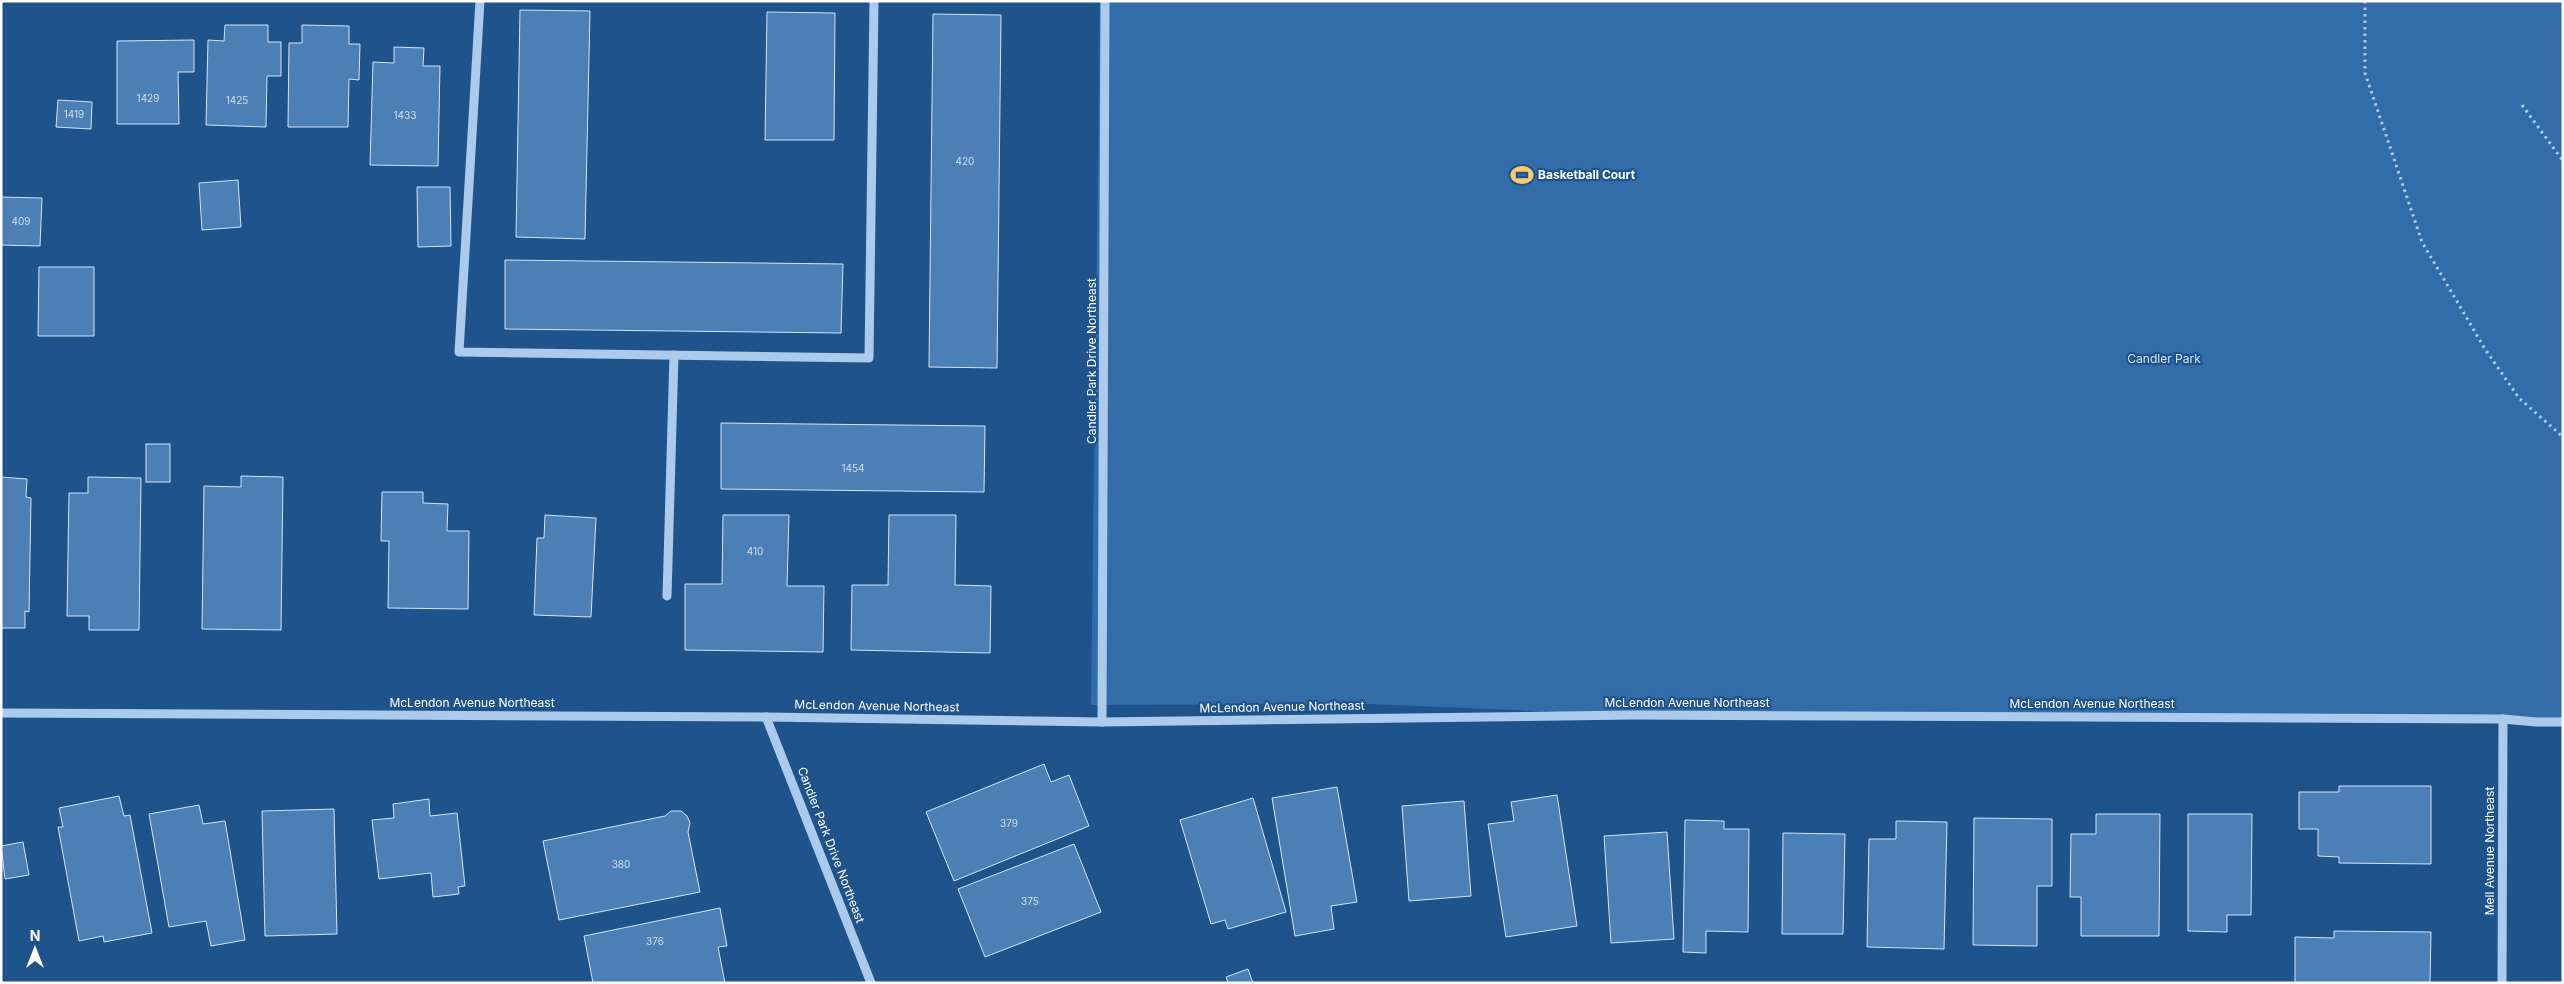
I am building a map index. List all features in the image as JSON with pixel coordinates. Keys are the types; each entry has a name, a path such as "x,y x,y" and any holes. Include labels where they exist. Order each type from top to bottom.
{"street":[{"path":"480,1 458,352 869,358 874,1"},
{"name":"Candler Park Drive Northeast","path":"1102,722 1105,1"},
{"path":"667,596 674,355"},
{"name":"McLendon Avenue Northeast","path":"1,713 766,716 1102,722 1634,715 2503,719 2563,722"},
{"name":"Candler Park Drive Northeast","path":"766,716 871,983"},
{"name":"Mell Avenue Northeast","path":"2502,983 2503,719"}],"path":[{"path":"2364,1 2364,74 2422,242 2485,349 2519,398 2563,437"},
{"path":"2522,105 2563,161"}],"green space":[{"name":"Candler Park","path":"1100,1 2563,1 2563,718 1634,715 1368,704 1091,705"}],"building":[{"path":"520,10 590,11 585,239 516,237"},
{"path":"767,12 835,13 834,140 765,140"},
{"path":"933,14 1001,15 997,368 929,367"},
{"path":"225,25 268,25 268,42 281,42 281,76 267,76 266,127 206,125 208,40 224,41"},
{"path":"302,25 349,26 349,44 360,44 359,80 349,79 348,127 288,127 289,43 302,43"},
{"path":"194,40 194,72 178,72 179,124 117,124 117,41"},
{"path":"394,47 424,48 423,66 440,66 438,166 370,165 373,62 394,63"},
{"path":"58,100 92,102 91,129 56,127"},
{"path":"238,180 241,227 202,230 199,183"},
{"path":"417,187 450,187 451,246 418,247"},
{"path":"1,197 42,198 40,246 1,245"},
{"path":"505,260 843,264 841,333 505,329"},
{"path":"39,267 94,267 94,336 38,336"},
{"path":"721,423 985,426 984,492 721,489"},
{"path":"146,444 170,444 170,482 146,482"},
{"path":"241,476 283,477 281,630 202,629 204,486 241,487"},
{"path":"1,477 27,479 26,497 31,498 29,612 25,611 25,628 1,628"},
{"path":"88,477 141,478 139,630 89,630 89,616 67,616 69,493 88,493"},
{"path":"382,492 423,492 423,503 448,504 447,531 469,531 468,609 388,608 389,541 381,541"},
{"path":"545,515 596,518 591,617 534,615 537,538 544,538"},
{"path":"723,515 789,515 787,586 824,586 823,652 685,650 685,584 722,584"},
{"path":"889,515 956,515 955,585 991,586 990,653 851,650 852,585 888,585"},
{"path":"1044,764 1051,782 1069,775 1089,826 954,881 926,812"},
{"path":"2339,786 2431,786 2431,864 2339,863 2339,857 2318,856 2318,829 2299,829 2299,792 2339,792"},
{"path":"1337,787 1357,902 1331,906 1334,929 1295,936 1272,798"},
{"path":"1557,795 1577,926 1506,937 1488,824 1514,821 1511,802"},
{"path":"119,796 124,816 130,815 152,933 104,942 103,936 79,941 58,827 63,827 59,808"},
{"path":"1253,798 1286,912 1228,929 1225,920 1211,924 1180,820"},
{"path":"429,799 430,816 457,813 465,886 458,887 459,894 433,897 431,873 379,879 372,820 394,818 393,804"},
{"path":"1464,801 1471,896 1409,901 1402,806"},
{"path":"199,805 203,824 225,821 245,940 211,946 206,921 169,927 149,814"},
{"path":"334,809 337,934 265,936 262,811"},
{"path":"671,811 681,811 687,816 690,823 688,832 700,892 559,920 543,841 665,816"},
{"path":"2096,814 2160,814 2159,936 2081,936 2081,897 2070,897 2071,834 2096,834"},
{"path":"2188,814 2252,814 2251,915 2227,915 2227,932 2188,931"},
{"path":"1974,818 2052,819 2052,886 2037,886 2037,946 1973,945"},
{"path":"1685,820 1724,821 1724,829 1749,829 1748,932 1706,931 1706,953 1683,952"},
{"path":"1896,821 1947,822 1944,949 1867,947 1869,839 1896,839"},
{"path":"1667,832 1674,939 1611,943 1604,836"},
{"path":"1783,833 1845,834 1843,934 1782,934"},
{"path":"23,842 29,875 5,879 1,846"},
{"path":"1074,844 1101,912 985,957 958,889"},
{"path":"720,908 727,946 718,947 725,983 593,983 584,936"},
{"path":"2334,931 2431,932 2430,983 2295,983 2295,937 2334,938"},
{"path":"1248,969 1253,983 1228,983 1226,977"}],"place":[{"name":"Basketball Court","path":"1522,175"}]}
